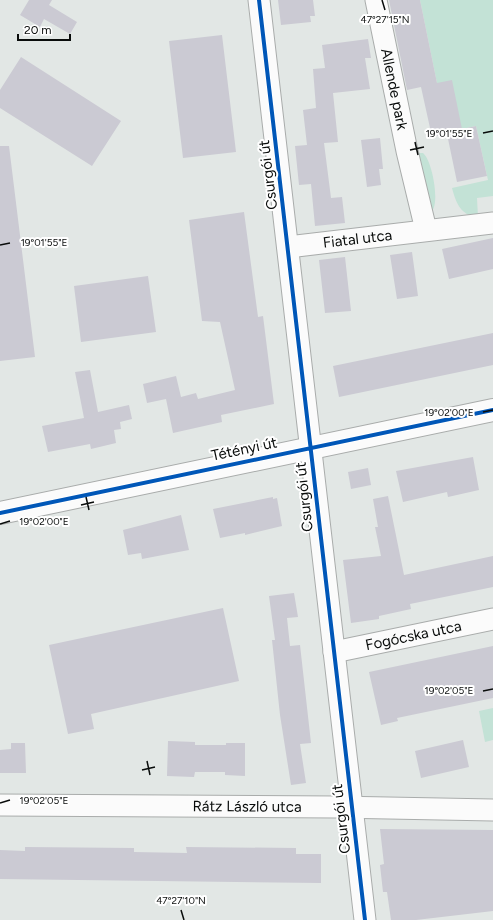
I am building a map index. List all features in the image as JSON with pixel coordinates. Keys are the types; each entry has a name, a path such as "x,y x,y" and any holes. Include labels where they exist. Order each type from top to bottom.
{"street":[{"name":"Csurgói út","path":"259,0 366,920"},
{"name":"Allende park","path":"376,0 407,150 426,230"},
{"path":"426,230 493,223"},
{"name":"Fiatal utca","path":"288,247 426,230"},
{"name":"Tétényi út","path":"0,513 493,410"},
{"name":"Fogócska utca","path":"334,652 493,619"},
{"name":"Rátz László utca","path":"0,805 493,810"}],"green space":[{"path":"420,0 493,0 493,196 477,198 478,217 467,214 460,208 455,199 452,188 488,180 476,126 462,129 437,83"},
{"path":"418,153 423,153 426,157 432,172 435,199 432,211 428,207"},
{"path":"493,708 493,740 485,742 479,711"}],"building":[{"path":"29,0 52,0 49,5 77,22 70,34 44,19 40,27 20,15"},
{"path":"278,0 313,0 315,16 310,16 311,22 281,25"},
{"path":"389,0 420,0 437,83 452,80 462,129 476,126 487,176 457,182 447,134 432,137 421,87 407,90"},
{"path":"222,35 236,152 183,158 169,41"},
{"path":"368,39 371,58 365,58 370,89 333,93 338,142 324,143 331,198 342,197 345,223 315,226 311,184 299,185 295,146 307,145 303,110 316,108 313,69 325,68 322,45"},
{"path":"21,57 121,121 92,166 0,108 0,90"},
{"path":"380,138 383,169 379,169 381,185 367,187 361,140"},
{"path":"0,146 9,146 35,357 0,361"},
{"path":"244,212 258,317 263,316 274,404 221,415 222,422 173,433 166,399 147,403 143,384 176,376 181,397 196,393 198,399 235,390 220,322 202,321 189,220"},
{"path":"493,238 493,269 449,279 442,249"},
{"path":"412,252 418,296 397,299 390,255"},
{"path":"345,257 351,311 325,313 319,260"},
{"path":"148,276 156,332 81,342 74,286"},
{"path":"493,333 493,365 339,397 333,366"},
{"path":"90,370 98,412 129,405 132,419 120,422 121,429 114,430 116,443 91,449 90,444 48,452 42,426 84,418 75,372"},
{"path":"473,457 479,490 448,497 447,492 403,502 396,471"},
{"path":"368,468 371,485 351,489 348,472"},
{"path":"388,496 404,575 493,556 493,587 410,604 411,609 379,616 379,619 351,623 343,560 381,556 375,527 378,527 373,499"},
{"path":"273,497 273,499 277,498 282,526 245,535 245,533 220,538 213,509"},
{"path":"181,515 189,550 142,559 141,553 128,555 123,530"},
{"path":"294,593 298,617 287,618 290,646 300,645 311,743 300,744 306,783 291,785 280,715 272,640 275,640 269,596"},
{"path":"223,608 239,681 91,714 94,729 68,734 49,645"},
{"path":"493,646 493,698 397,718 398,721 381,725 369,672"},
{"path":"463,740 469,767 421,778 415,751"},
{"path":"168,741 195,742 195,745 226,745 226,743 245,743 245,776 225,775 225,772 195,772 194,777 167,776"},
{"path":"11,743 25,743 26,773 0,773 0,750 11,749"},
{"path":"380,829 493,830 493,911 416,920 391,920 387,892 383,892 380,865 384,864"},
{"path":"25,847 134,848 134,852 187,853 186,847 296,848 296,854 321,854 321,883 0,879 0,850 25,851"}],"cycle path":[{"path":"259,0 365,920"},
{"path":"0,513 493,410"}]}
